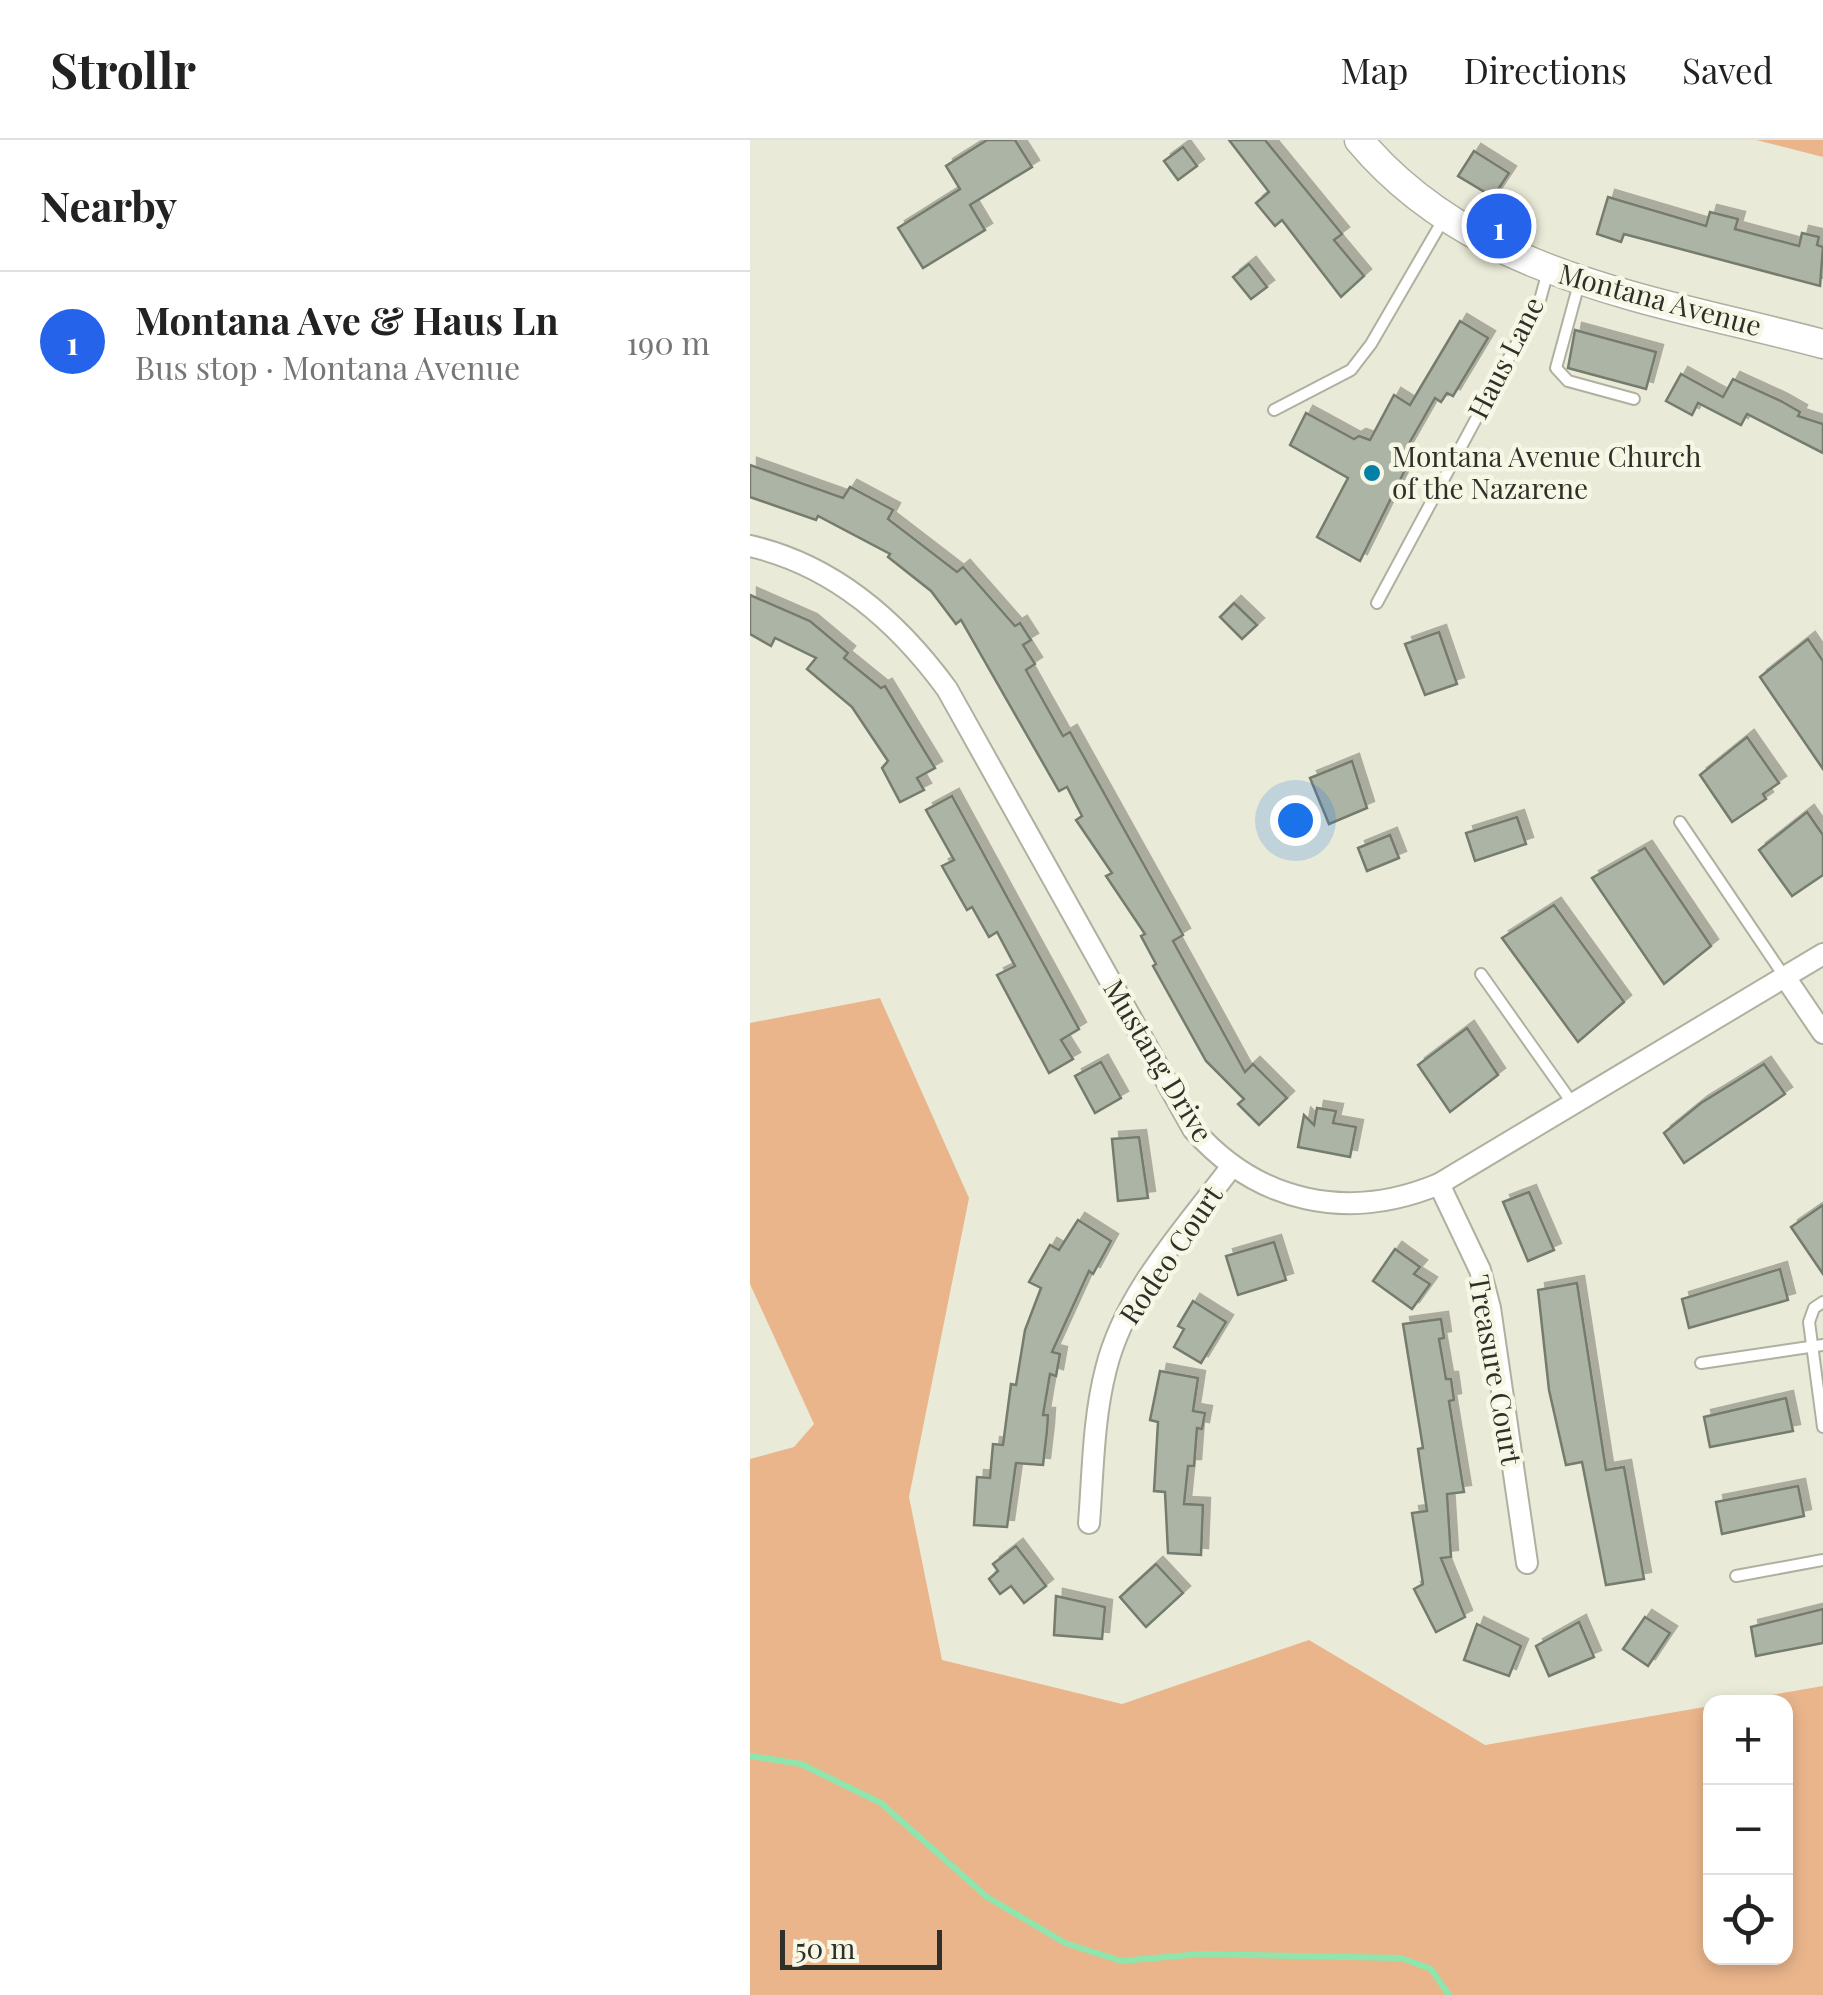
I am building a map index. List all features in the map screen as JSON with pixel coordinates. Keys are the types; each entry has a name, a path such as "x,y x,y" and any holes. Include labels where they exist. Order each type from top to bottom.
{"street":[{"name":"Montana Avenue","path":"1359,140 1408,192 1444,219 1549,270 1823,344"},
{"name":"Mustang Drive","path":"750,546 832,579 896,627 923,656 946,689 1193,1128 1232,1166 1288,1195 1333,1204 1380,1203 1438,1184 1787,980 1823,954"},
{"path":"1787,980 1823,1034"},
{"name":"Rodeo Court","path":"1089,1524 1100,1400 1115,1340 1150,1277 1232,1166"},
{"name":"Treasure Court","path":"1438,1184 1480,1270 1490,1308 1526,1562"}],"lane":[{"path":"1274,410 1351,370 1372,344 1444,219"},
{"name":"Haus Lane","path":"1377,604 1540,300 1549,270"},
{"path":"1581,279 1556,368 1568,381 1634,399"},
{"path":"1680,822 1787,980"},
{"path":"1481,974 1574,1106"},
{"path":"1823,1302 1814,1308 1809,1322 1823,1427"},
{"path":"1701,1363 1823,1345"},
{"path":"1736,1576 1823,1560"}],"shaded area":[{"path":"1756,140 1823,140 1823,157"},
{"path":"880,998 969,1198 909,1497 942,1660 1122,1704 1309,1640 1485,1745 1703,1707 1703,1965 1793,1965 1793,1695 1771,1695 1823,1686 1823,1995 750,1995 750,1459 794,1447 814,1424 750,1284 750,1023"}],"building":[{"path":"987,140 1015,140 1032,167 970,205 985,230 923,268 898,228 960,189 946,166"},
{"path":"1229,140 1265,140 1342,234 1334,240 1364,276 1341,297 1282,220 1275,226 1256,203 1269,192"},
{"path":"1183,147 1197,166 1178,180 1164,161"},
{"path":"1474,151 1509,173 1493,197 1458,176"},
{"path":"1608,197 1706,226 1710,212 1738,219 1735,229 1799,246 1802,233 1819,237 1817,245 1823,247 1820,286 1624,234 1621,242 1597,234"},
{"path":"1249,264 1267,287 1251,299 1233,277"},
{"name":"Montana Avenue Church of the Nazarene","path":"1460,321 1488,338 1453,396 1447,393 1441,402 1435,398 1398,463 1406,468 1360,561 1317,537 1348,478 1290,445 1306,413 1354,439 1359,436 1370,440 1394,395 1410,405"},
{"path":"1575,330 1656,352 1646,389 1568,368"},
{"path":"1681,374 1723,397 1733,379 1781,401 1800,412 1798,416 1823,424 1823,453 1747,414 1741,425 1698,403 1692,415 1666,401"},
{"path":"750,465 843,498 850,487 893,510 888,519 957,572 963,567 1015,626 1020,623 1031,640 1023,645 1035,664 1026,670 1063,736 1070,732 1183,935 1173,941 1245,1072 1253,1064 1287,1098 1259,1125 1238,1104 1244,1099 1206,1061 1153,966 1156,964 1141,936 1145,934 1106,876 1112,873 1076,820 1082,816 1067,787 1059,791 961,620 956,624 931,591 888,557 890,554 818,516 816,520 750,497"},
{"path":"750,595 810,621 848,653 844,658 881,688 885,686 935,768 917,778 924,790 900,802 882,768 888,761 852,707 807,669 816,658 775,638 771,646 750,634"},
{"path":"1234,603 1257,625 1242,639 1220,617"},
{"path":"1439,632 1457,684 1425,695 1405,644"},
{"path":"1808,639 1823,661 1823,769 1760,677"},
{"path":"1747,737 1779,783 1763,794 1766,799 1732,822 1700,775"},
{"path":"1352,761 1367,808 1329,824 1310,778"},
{"path":"952,796 1079,1029 1061,1040 1073,1059 1049,1073 997,975 1015,966 997,932 989,937 972,907 967,910 942,866 954,860 926,810"},
{"path":"1807,812 1823,835 1823,875 1792,896 1759,850"},
{"path":"1517,817 1526,844 1475,861 1466,833"},
{"path":"1390,835 1399,858 1367,871 1358,848"},
{"path":"1645,848 1711,946 1664,984 1592,878"},
{"path":"1554,905 1624,1002 1578,1042 1502,938"},
{"path":"1467,1028 1498,1075 1450,1112 1418,1065"},
{"path":"1101,1062 1121,1098 1095,1113 1075,1076"},
{"path":"1764,1064 1785,1094 1684,1163 1664,1133 1701,1103"},
{"path":"1317,1108 1336,1111 1333,1123 1356,1127 1350,1157 1298,1147 1304,1115 1314,1125"},
{"path":"1139,1137 1148,1198 1118,1201 1112,1139"},
{"path":"1529,1192 1554,1250 1528,1261 1503,1202"},
{"path":"1823,1205 1823,1274 1791,1227"},
{"path":"1078,1220 1111,1241 1093,1274 1089,1271 1052,1352 1060,1354 1056,1376 1050,1374 1043,1415 1048,1415 1043,1465 1016,1463 1007,1527 974,1525 977,1477 990,1478 993,1444 1003,1445 1011,1384 1016,1385 1025,1330 1041,1288 1029,1282 1050,1245 1059,1250"},
{"path":"1274,1242 1286,1280 1238,1295 1226,1256"},
{"path":"1395,1249 1420,1267 1414,1274 1430,1284 1412,1309 1373,1281"},
{"path":"1780,1269 1788,1300 1689,1328 1682,1299"},
{"path":"1577,1283 1606,1470 1624,1467 1644,1579 1606,1585 1582,1462 1566,1465 1549,1390 1538,1290"},
{"path":"1193,1301 1226,1322 1201,1363 1174,1347 1184,1329 1178,1326"},
{"path":"1441,1319 1444,1338 1439,1339 1446,1379 1451,1379 1454,1400 1449,1401 1464,1492 1447,1494 1451,1557 1441,1558 1465,1617 1436,1632 1414,1589 1423,1584 1412,1513 1427,1511 1418,1449 1423,1448 1403,1324"},
{"path":"1160,1371 1198,1378 1193,1411 1205,1413 1202,1429 1197,1428 1194,1466 1188,1466 1184,1504 1203,1505 1201,1555 1168,1553 1165,1492 1154,1491 1158,1422 1150,1420"},
{"path":"1786,1398 1793,1431 1710,1447 1704,1417"},
{"path":"1798,1486 1804,1516 1722,1534 1716,1502"},
{"path":"1016,1546 1046,1586 1024,1603 1011,1586 1000,1594 989,1579 998,1571 993,1564"},
{"path":"1156,1564 1183,1593 1146,1627 1120,1597"},
{"path":"1056,1596 1105,1607 1102,1639 1054,1635"},
{"path":"1823,1609 1823,1643 1756,1656 1751,1627"},
{"path":"1645,1617 1670,1633 1648,1666 1623,1649"},
{"path":"1579,1622 1594,1657 1549,1676 1536,1646"},
{"path":"1477,1624 1521,1646 1509,1676 1464,1660"}],"waterway":[{"path":"750,1756 801,1764 881,1803 987,1897 1065,1943 1121,1961 1201,1954 1401,1958 1431,1969 1449,1995"}],"place":[{"name":"Montana Ave & Haus Ln","path":"1499,226"},
{"name":"Montana Avenue Church of the Nazarene","path":"1372,473"}]}
